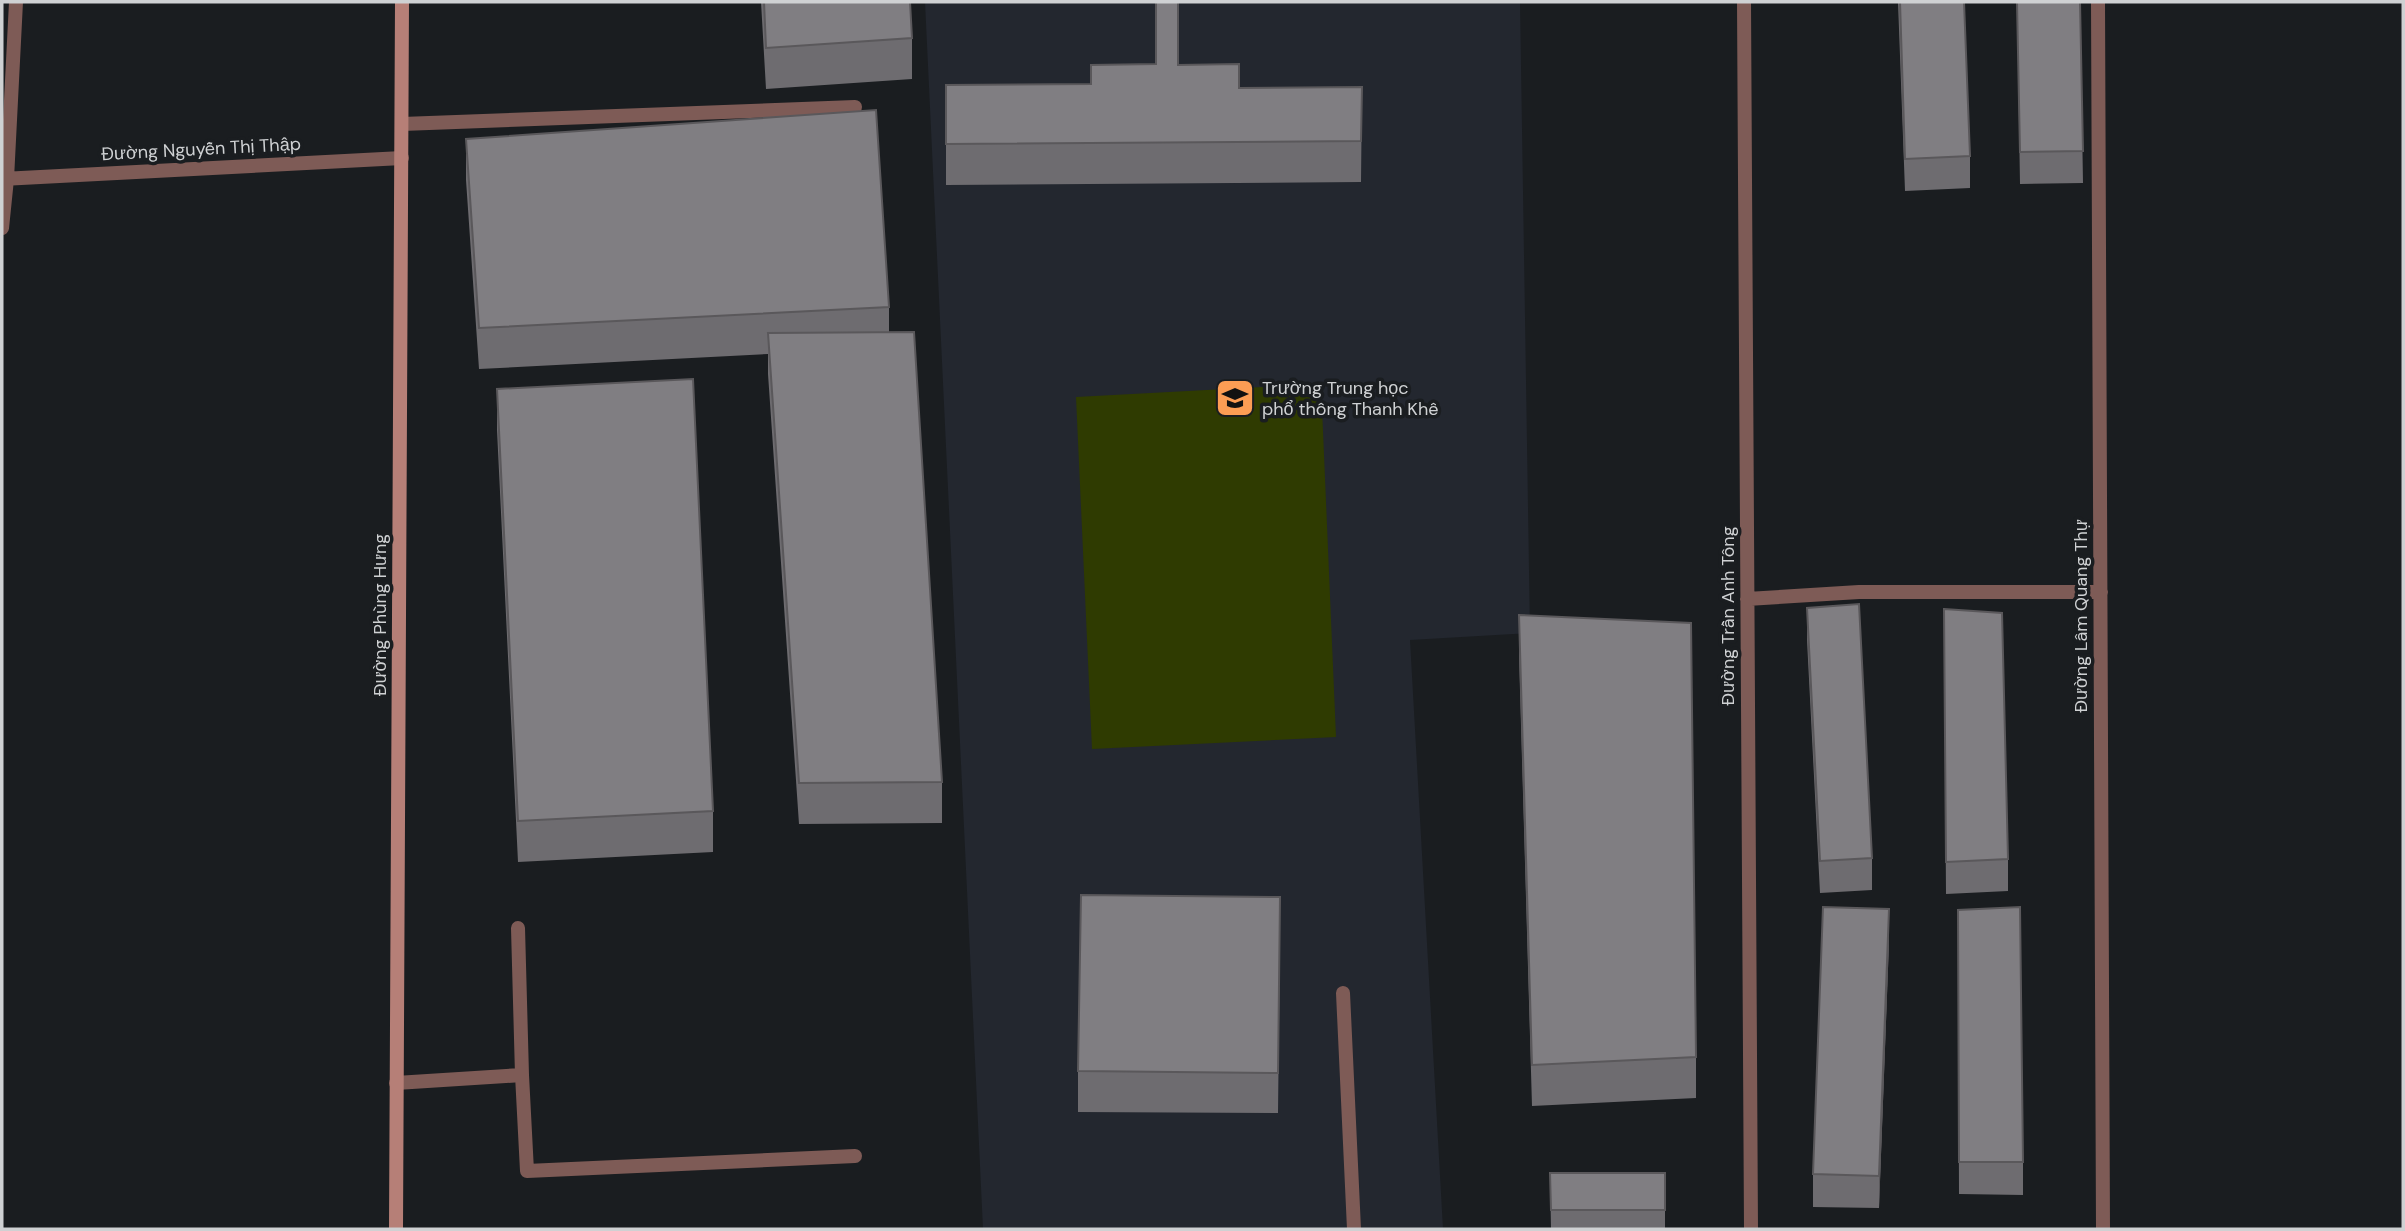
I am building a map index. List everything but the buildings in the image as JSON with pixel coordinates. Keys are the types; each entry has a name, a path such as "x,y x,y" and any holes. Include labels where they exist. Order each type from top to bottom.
{"street":[{"path":"2,228 16,2"},
{"name":"Đường Phùng Hưng","path":"396,1229 401,2"},
{"name":"Đường Trần Anh Tông","path":"1744,2 1751,1229"},
{"name":"Đường Lâm Quang Thự","path":"2098,2 2103,1229"},
{"path":"402,124 855,107"},
{"name":"Đường Nguyễn Thị Thập","path":"4,179 402,158"},
{"path":"1747,599 1859,592 2101,592"},
{"path":"518,928 527,1171 855,1156"},
{"path":"1343,993 1354,1229"},
{"path":"396,1083 522,1075"}],"shaded area":[{"name":"Trường Trung học phổ thông Thanh Khê","path":"925,2 1520,2 1530,633 1410,640 1443,1229 983,1229"}],"green space":[{"path":"1321,384 1336,737 1092,749 1076,397"}],"place":[{"name":"Trường Trung học phổ thông Thanh Khê","path":"1235,398"}]}
